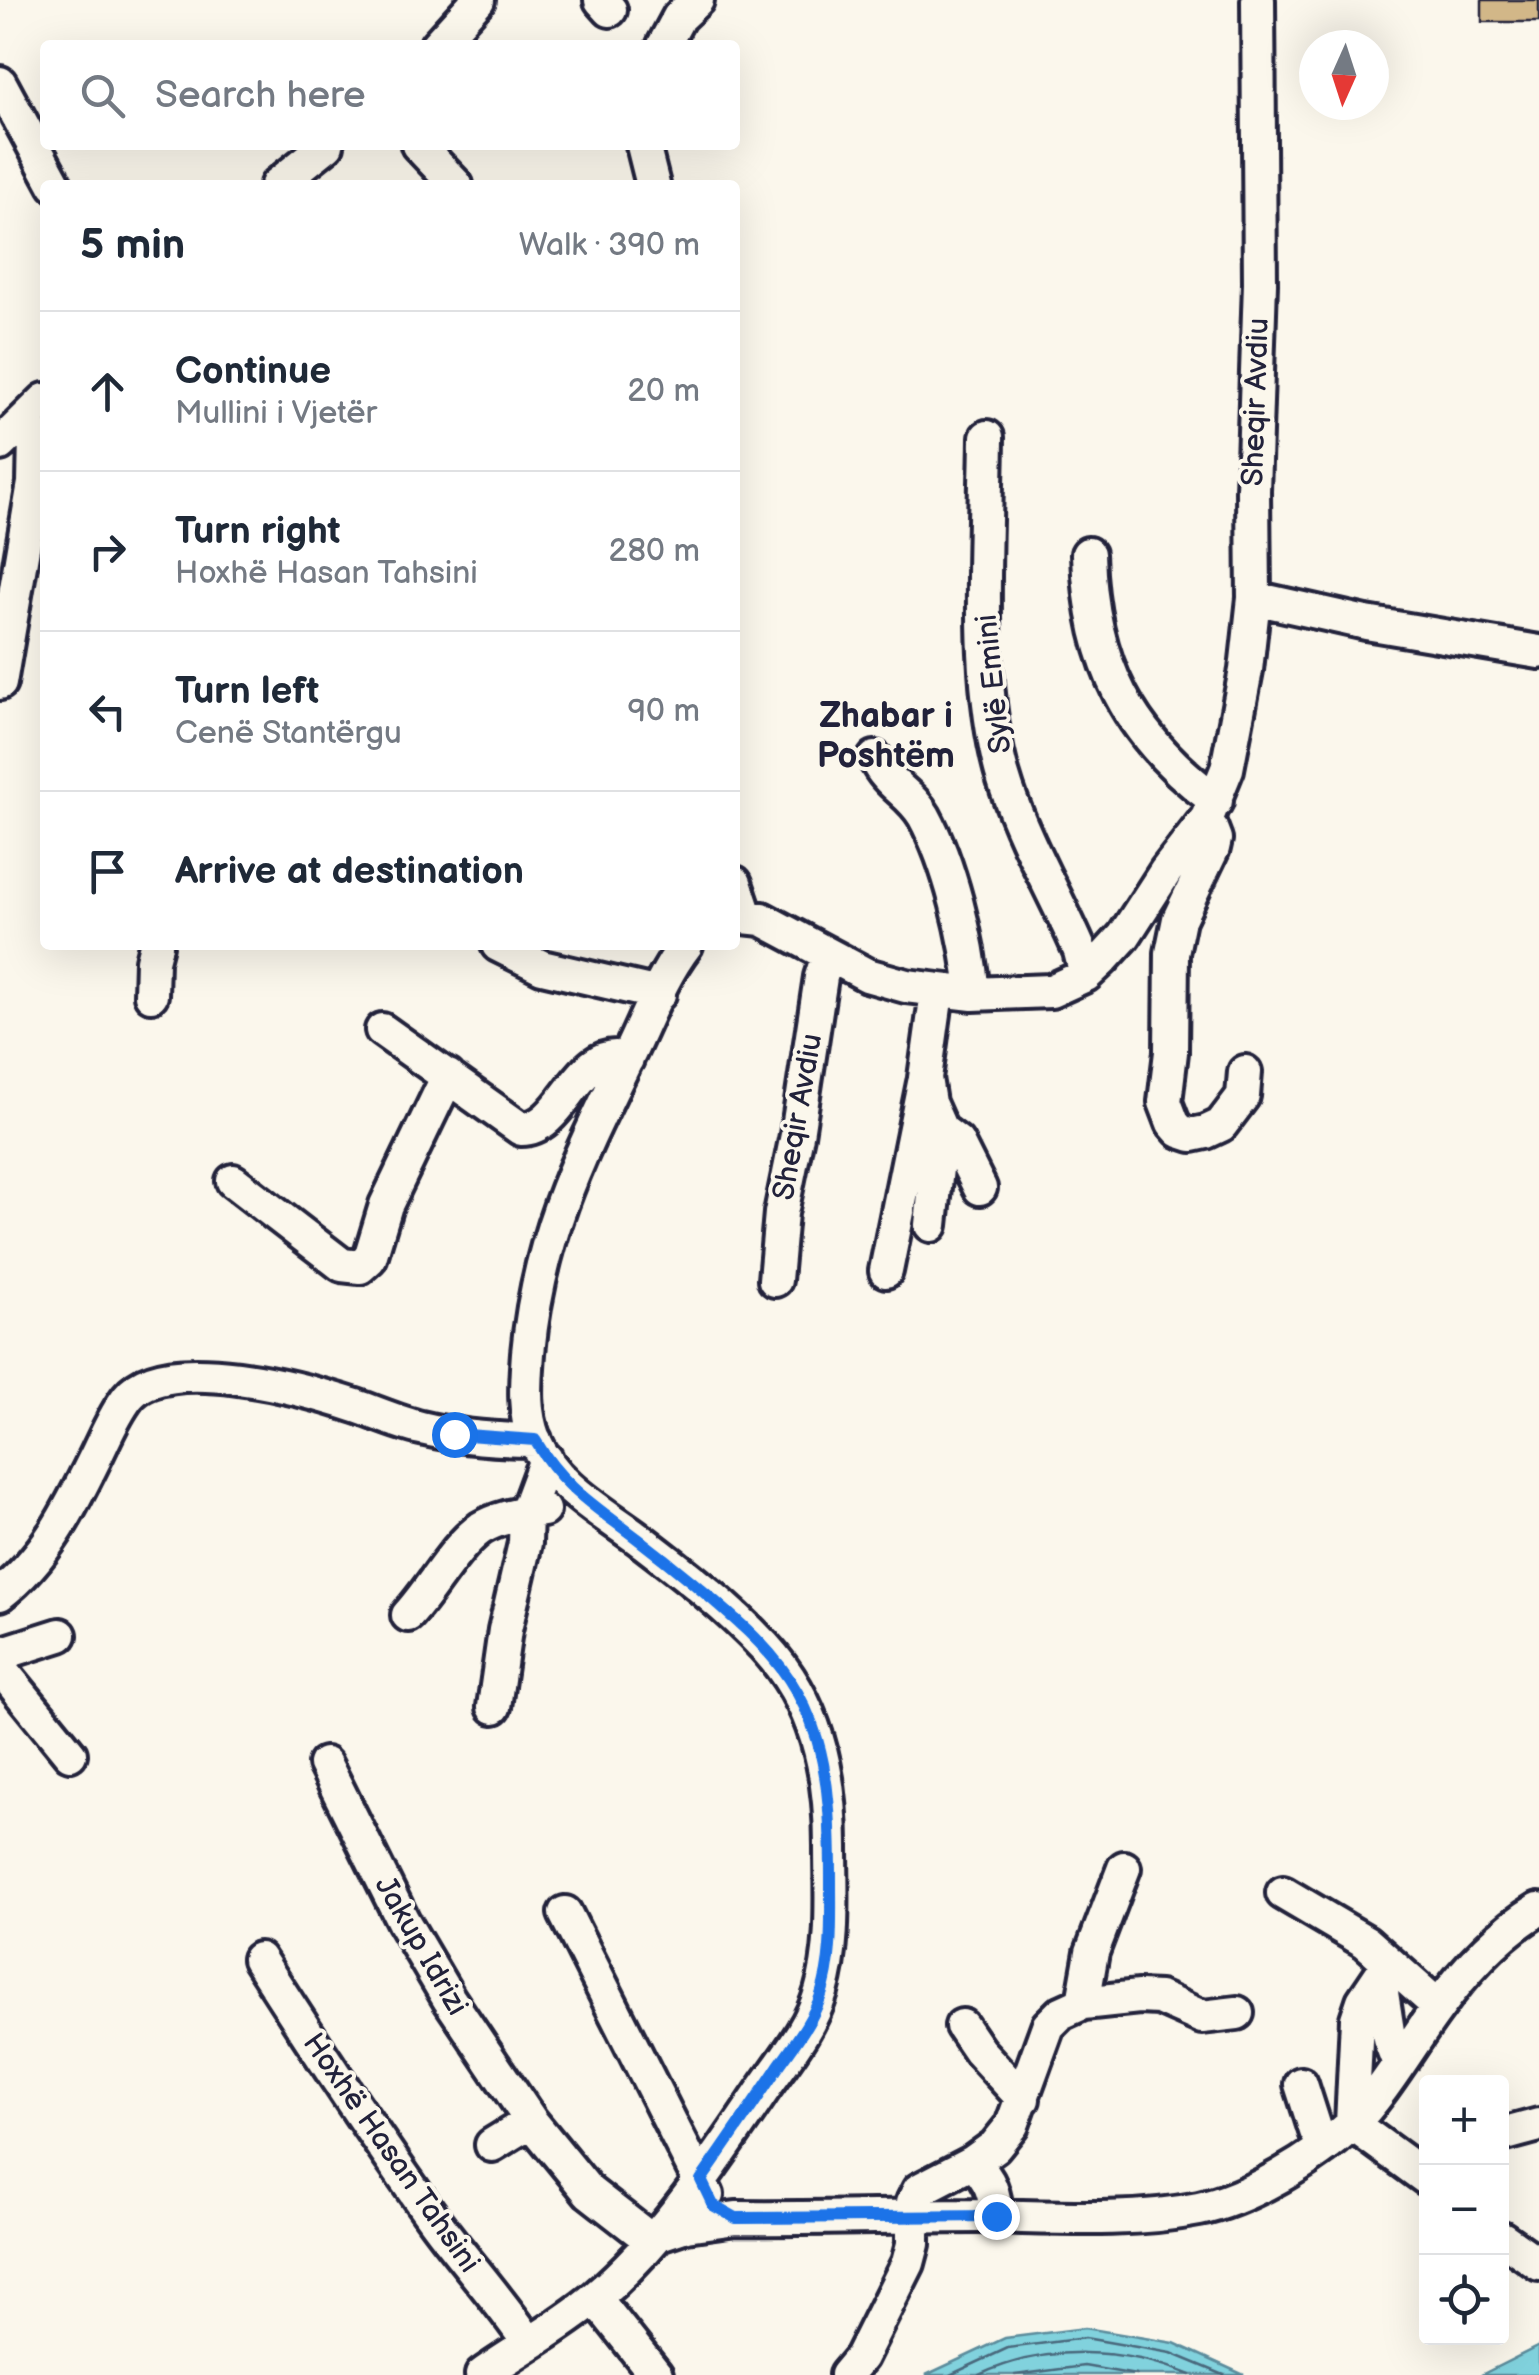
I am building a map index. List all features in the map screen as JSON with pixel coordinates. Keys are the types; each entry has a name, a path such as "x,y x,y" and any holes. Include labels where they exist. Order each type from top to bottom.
{"street":[{"path":"448,40 478,0"},
{"path":"667,40 679,16 697,0"},
{"name":"Sheqir Avdiu","path":"741,916 788,930 867,975 938,992 1051,991 1086,975 1124,936 1212,810 1226,769 1246,670 1254,598 1253,491 1260,284 1258,0"},
{"path":"0,83 52,180"},
{"path":"283,180 321,150"},
{"path":"423,150 451,180"},
{"path":"644,150 652,180"},
{"path":"0,444 35,410"},
{"path":"0,682 34,483 35,410"},
{"name":"Sylë Emini","path":"987,437 987,664 995,735 1007,788 1067,922 1086,975"},
{"path":"1088,554 1097,642 1114,687 1134,718 1212,810"},
{"path":"1254,598 1539,652"},
{"path":"874,758 888,782 922,813 941,854 974,994"},
{"name":"Sheqir Avdiu","path":"1212,810 1212,848 1179,918 1172,953 1165,1102 1174,1124 1180,1131 1192,1134 1221,1124 1244,1096 1245,1072"},
{"path":"151,995 155,950"},
{"path":"508,950 542,967 658,994"},
{"path":"482,2375 595,2298 656,2238 701,2180 806,2026 820,1995 828,1960 830,1825 825,1762 803,1701 762,1644 686,1576 571,1490 540,1450 528,1418 525,1387 531,1323 547,1244 580,1151 683,950"},
{"name":"Sheqir Avdiu","path":"775,1280 781,1214 821,977 828,956"},
{"path":"886,1271 938,992"},
{"path":"382,1030 512,1123 528,1129 548,1117 589,1070 605,1058 626,1059"},
{"path":"233,1181 342,1266 360,1267 370,1258 386,1205 448,1076"},
{"path":"925,1078 929,1104 942,1130 957,1142 980,1188"},
{"path":"932,1225 942,1130"},
{"path":"0,1594 52,1539 130,1394 151,1381 179,1375 214,1376 292,1388 418,1428 540,1450"},
{"path":"494,1706 540,1450"},
{"path":"408,1615 482,1527 526,1513 587,1502"},
{"path":"0,1654 60,1635"},
{"path":"0,1668 70,1754"},
{"name":"Jakup Idrizi","path":"325,1764 403,1922 530,2121 589,2192 656,2238"},
{"path":"1083,2003 1092,1952 1124,1868"},
{"path":"1283,1894 1366,1942 1384,1972 1389,2038 1400,2064"},
{"path":"656,2238 686,2225 736,2218 1127,2216 1202,2208 1243,2193 1325,2147 1352,2124 1400,2064 1438,2006 1511,1926 1539,1908"},
{"path":"565,1913 713,2205 736,2218"},
{"name":"Hoxhë Hasan Tahsini","path":"259,1960 364,2122 465,2263 507,2310 528,2342"},
{"path":"1384,1972 1438,2006"},
{"path":"1352,2124 1356,2019 1384,1972"},
{"path":"846,2375 860,2357 908,2263 913,2244 912,2202 919,2190 995,2146 1012,2126 1048,2026 1083,2003 1159,1998 1202,2017 1236,2013"},
{"path":"962,2026 979,2051 1024,2099"},
{"path":"1301,2084 1325,2147"},
{"path":"492,2145 530,2121"},
{"path":"1352,2124 1419,2169"},
{"path":"1509,2133 1539,2126"},
{"path":"973,2162 988,2178 995,2195 996,2216"},
{"path":"1509,2243 1539,2264"},
{"path":"595,2298 656,2375"}],"water":[{"path":"1085,2328 1174,2343 1244,2375 926,2375 1005,2338"},
{"path":"1539,2346 1539,2375 1481,2375"}],"building":[{"path":"1482,0 1539,0 1539,22 1482,22"}],"district":[{"name":"Zhabar i Poshtëm","path":"886,736"}],"route":[{"path":"454,1434 535,1440 571,1490 686,1576 762,1644 803,1701 816,1731 829,1795 828,1960 820,1995 806,2026 701,2180 709,2200 736,2218 996,2216"}]}
